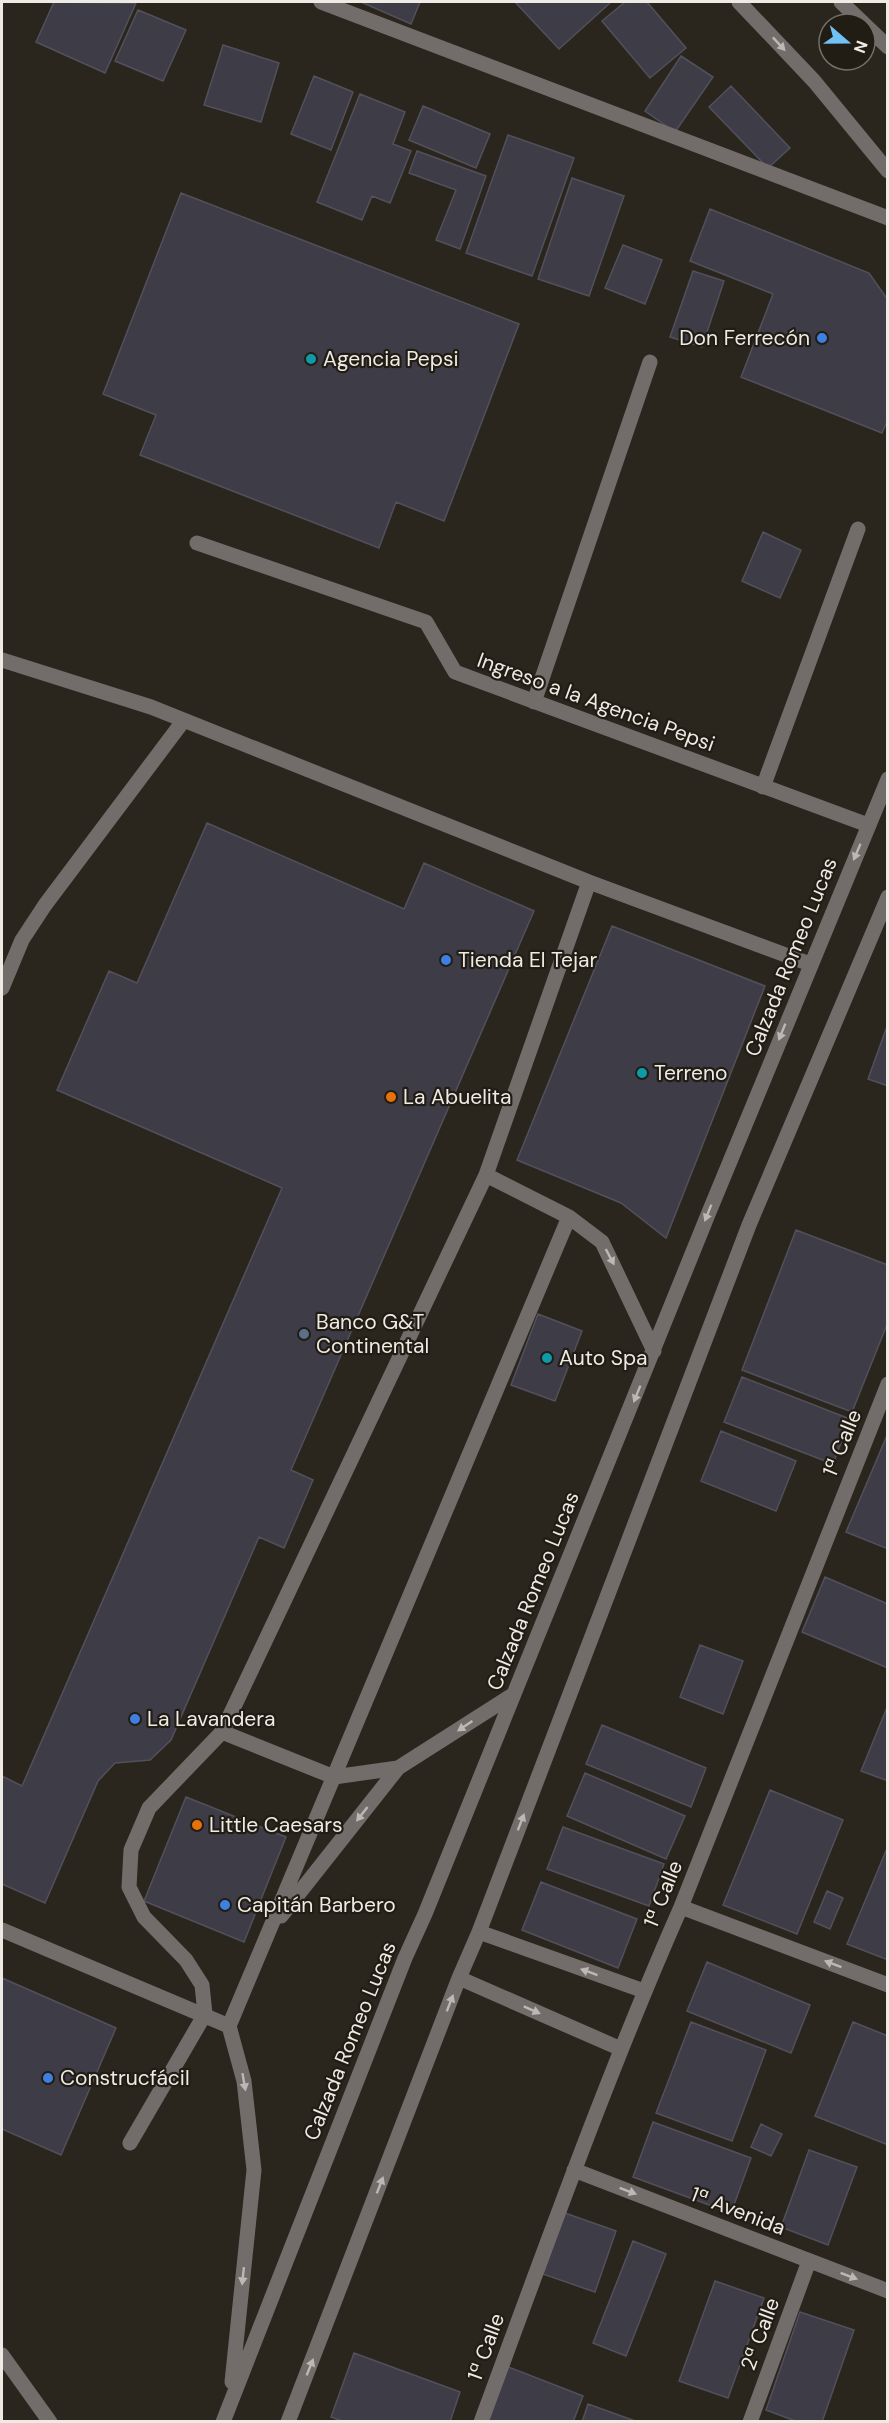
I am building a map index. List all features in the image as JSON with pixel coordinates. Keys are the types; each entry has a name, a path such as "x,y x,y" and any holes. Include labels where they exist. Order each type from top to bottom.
{"street":[{"path":"321,2 888,218"},
{"path":"739,2 814,81 888,171"},
{"path":"877,36 888,47"},
{"path":"534,702 650,362"},
{"path":"763,787 858,529"},
{"name":"Ingreso a la Agencia Pepsi","path":"198,543 426,622 454,672 868,825"},
{"path":"2,660 151,707 589,882 810,964"},
{"path":"2,988 22,940 39,914 184,720"},
{"name":"Calzada Romeo Lucas","path":"223,2421 405,1958 888,778"},
{"path":"130,2143 205,2014 202,1985 186,1960 144,1917 129,1887 131,1850 149,1808 222,1732 486,1175 589,882"},
{"path":"288,2421 459,1978 479,1932 748,1225 888,897"},
{"path":"486,1175 569,1216 602,1242 654,1351"},
{"path":"230,2403 254,2170 244,2081 229,2026 569,1216"},
{"name":"1ª Calle","path":"481,2421 621,2049 681,1907 888,1384"},
{"path":"268,1933 398,1768 514,1694"},
{"path":"222,1732 334,1777 398,1768"},
{"path":"681,1907 888,1985"},
{"path":"2,1930 229,2026"},
{"path":"479,1932 644,1991"},
{"path":"459,1978 621,2049"},
{"name":"1ª Avenida","path":"574,2170 888,2291"},
{"name":"2ª Calle","path":"750,2421 809,2261"},
{"path":"2,2355 50,2421"}],"building":[{"path":"54,2 136,3 105,73 36,42"},
{"path":"361,2 420,2 411,24"},
{"path":"515,2 611,2 559,49"},
{"path":"625,2 647,2 686,48 650,78 602,21"},
{"path":"138,10 186,30 163,81 115,61"},
{"path":"223,45 279,63 261,122 204,105"},
{"path":"681,56 713,77 675,132 645,111"},
{"path":"314,76 353,92 331,150 291,134"},
{"path":"731,86 790,148 768,168 709,107"},
{"path":"360,94 405,112 393,144 411,151 390,203 372,196 362,220 317,202"},
{"path":"423,106 490,134 476,168 409,140"},
{"path":"508,135 574,158 532,276 466,253"},
{"path":"417,151 486,176 460,249 436,240 456,190 409,173"},
{"path":"572,178 624,196 589,296 538,279"},
{"name":"Agencia Pepsi","path":"181,193 519,324 444,521 396,502 379,548 140,455 156,415 103,394"},
{"name":"Don Ferrecón","path":"710,209 869,273 888,300 888,419 882,433 741,377 773,294 690,261"},
{"path":"623,245 662,260 645,304 605,288"},
{"path":"693,271 724,281 702,347 670,337"},
{"path":"763,532 801,550 780,598 742,581"},
{"path":"207,823 404,909 424,863 534,911 291,1470 313,1480 284,1548 259,1537 171,1740 150,1760 115,1763 98,1781 45,1903 2,1884 2,1776 22,1786 282,1188 57,1090 109,971 137,983"},
{"name":"Terreno","path":"612,926 765,986 666,1238 621,1203 517,1160"},
{"path":"886,1029 888,1030 888,1086 868,1079"},
{"path":"796,1230 888,1265 888,1322 852,1412 742,1370"},
{"name":"Auto Spa","path":"538,1314 582,1331 555,1401 511,1385"},
{"path":"742,1377 850,1419 833,1464 724,1422"},
{"path":"721,1431 796,1461 776,1511 701,1481"},
{"path":"888,1433 888,1549 846,1532"},
{"path":"825,1577 888,1604 888,1668 802,1632"},
{"path":"700,1645 743,1661 723,1714 680,1697"},
{"path":"888,1705 888,1781 861,1771"},
{"path":"602,1725 706,1768 691,1807 586,1764"},
{"path":"585,1773 685,1816 666,1859 567,1816"},
{"path":"770,1790 843,1820 797,1934 723,1905"},
{"path":"186,1797 286,1837 244,1942 144,1901"},
{"path":"563,1827 664,1864 649,1906 547,1869"},
{"path":"888,1846 888,1960 847,1944"},
{"path":"541,1882 637,1919 618,1968 522,1930"},
{"path":"827,1891 843,1898 830,1929 814,1922"},
{"path":"707,1962 810,2005 791,2053 687,2011"},
{"name":"Construcfácil","path":"2,1978 116,2028 61,2155 2,2129"},
{"path":"691,2022 766,2050 732,2141 656,2113"},
{"path":"853,2022 888,2036 888,2145 815,2116"},
{"path":"653,2122 751,2158 731,2213 633,2177"},
{"path":"761,2124 782,2134 771,2156 751,2147"},
{"path":"809,2150 857,2167 828,2245 781,2227"},
{"path":"565,2213 616,2231 595,2292 543,2274"},
{"path":"633,2241 666,2254 626,2356 593,2343"},
{"path":"715,2281 764,2298 728,2398 679,2381"},
{"path":"800,2312 854,2330 822,2422 798,2422 766,2410"},
{"path":"354,2353 460,2392 450,2422 345,2422 331,2417"},
{"path":"506,2366 583,2396 573,2422 485,2422"},
{"path":"588,2404 638,2422 582,2422"}],"place":[{"name":"Don Ferrecón","path":"822,338"},
{"name":"Agencia Pepsi","path":"311,359"},
{"name":"Tienda El Tejar","path":"446,960"},
{"name":"Terreno","path":"642,1073"},
{"name":"La Abuelita","path":"391,1097"},
{"name":"Banco G&T Continental","path":"304,1334"},
{"name":"Auto Spa","path":"547,1358"},
{"name":"La Lavandera","path":"135,1719"},
{"name":"Little Caesars","path":"197,1825"},
{"name":"Capitán Barbero","path":"225,1905"},
{"name":"Construcfácil","path":"48,2078"}]}
